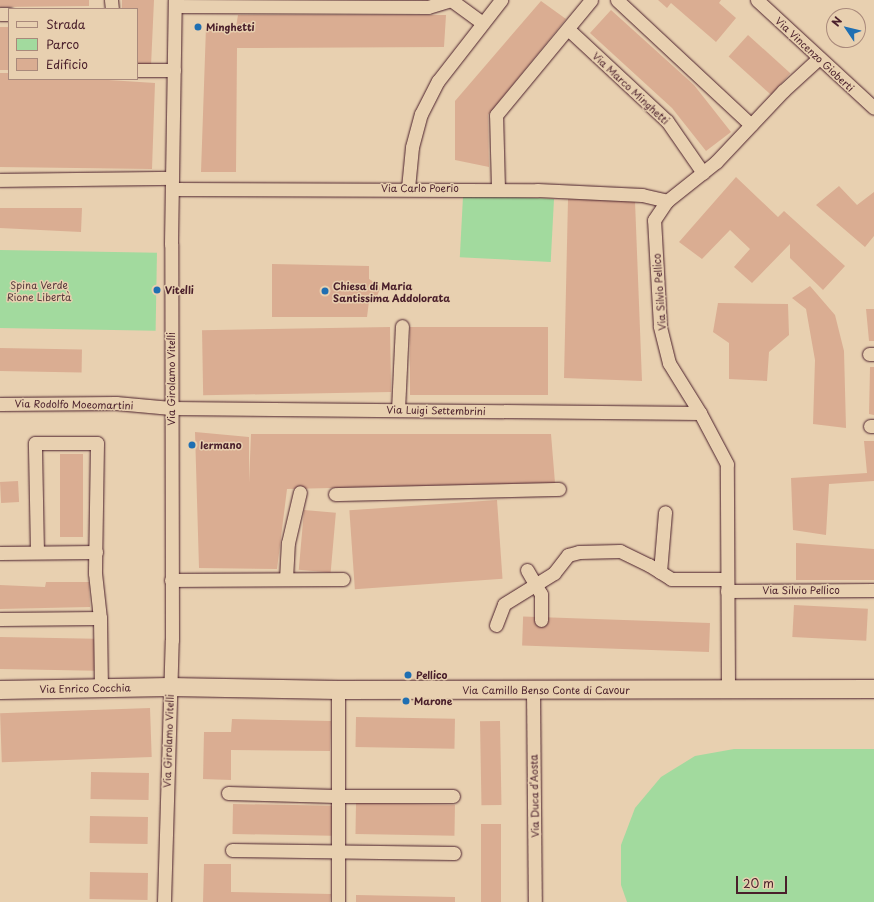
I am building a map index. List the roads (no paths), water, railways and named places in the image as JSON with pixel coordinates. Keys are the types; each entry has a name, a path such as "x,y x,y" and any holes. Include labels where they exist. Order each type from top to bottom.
{"main road":[{"name":"Via Enrico Cocchia","path":"0,690 170,687"},
{"name":"Via Camillo Benso Conte di Cavour","path":"170,687 338,690 874,689"}],"street":[{"path":"451,0 483,23"},
{"name":"Via Girolamo Vitelli","path":"164,902 170,687 172,184 175,3 428,7 451,0"},
{"path":"408,188 412,147 421,114 438,81 501,0"},
{"path":"498,189 496,114 591,0"},
{"path":"617,0 751,125"},
{"name":"Via Vincenzo Gioberti","path":"757,0 874,108"},
{"name":"Via Marco Minghetti","path":"568,29 668,121 703,173"},
{"name":"Via Silvio Pellico","path":"728,690 727,464 700,413 669,363 660,326 654,220 667,201 703,173 819,58"},
{"path":"138,70 174,70"},
{"path":"0,180 172,184"},
{"name":"Via Carlo Poerio","path":"172,184 498,189 642,195 667,201"},
{"path":"398,410 402,326"},
{"name":"Via Rodolfo Moeomartini","path":"0,404 116,403 171,408"},
{"name":"Via Luigi Settembrini","path":"171,408 700,413"},
{"path":"37,552 35,443 97,443 96,552 100,618 100,688"},
{"path":"335,494 559,489"},
{"path":"286,579 288,543 300,492"},
{"path":"660,572 665,512"},
{"name":"Via Silvio Pellico","path":"496,625 504,604 554,573 568,555 579,552 620,551 671,579 727,585 874,590"},
{"path":"0,552 96,552"},
{"path":"527,570 534,585 541,594 541,620"},
{"path":"171,580 342,579"},
{"path":"0,619 100,618"},
{"path":"338,690 336,796 338,902"},
{"name":"Via Duca d'Aosta","path":"532,690 535,902"},
{"path":"228,793 336,796 453,796"},
{"path":"232,850 454,853"}],"place":[{"name":"Minghetti","path":"198,27"},
{"name":"Vitelli","path":"157,290"},
{"name":"Chiesa di Maria Santissima Addolorata","path":"325,291"},
{"name":"Iermano","path":"192,445"},
{"name":"Pellico","path":"408,675"},
{"name":"Marone","path":"406,701"}],"park label":[{"name":"Spina Verde Rione Libertà","path":"39,290"}]}
